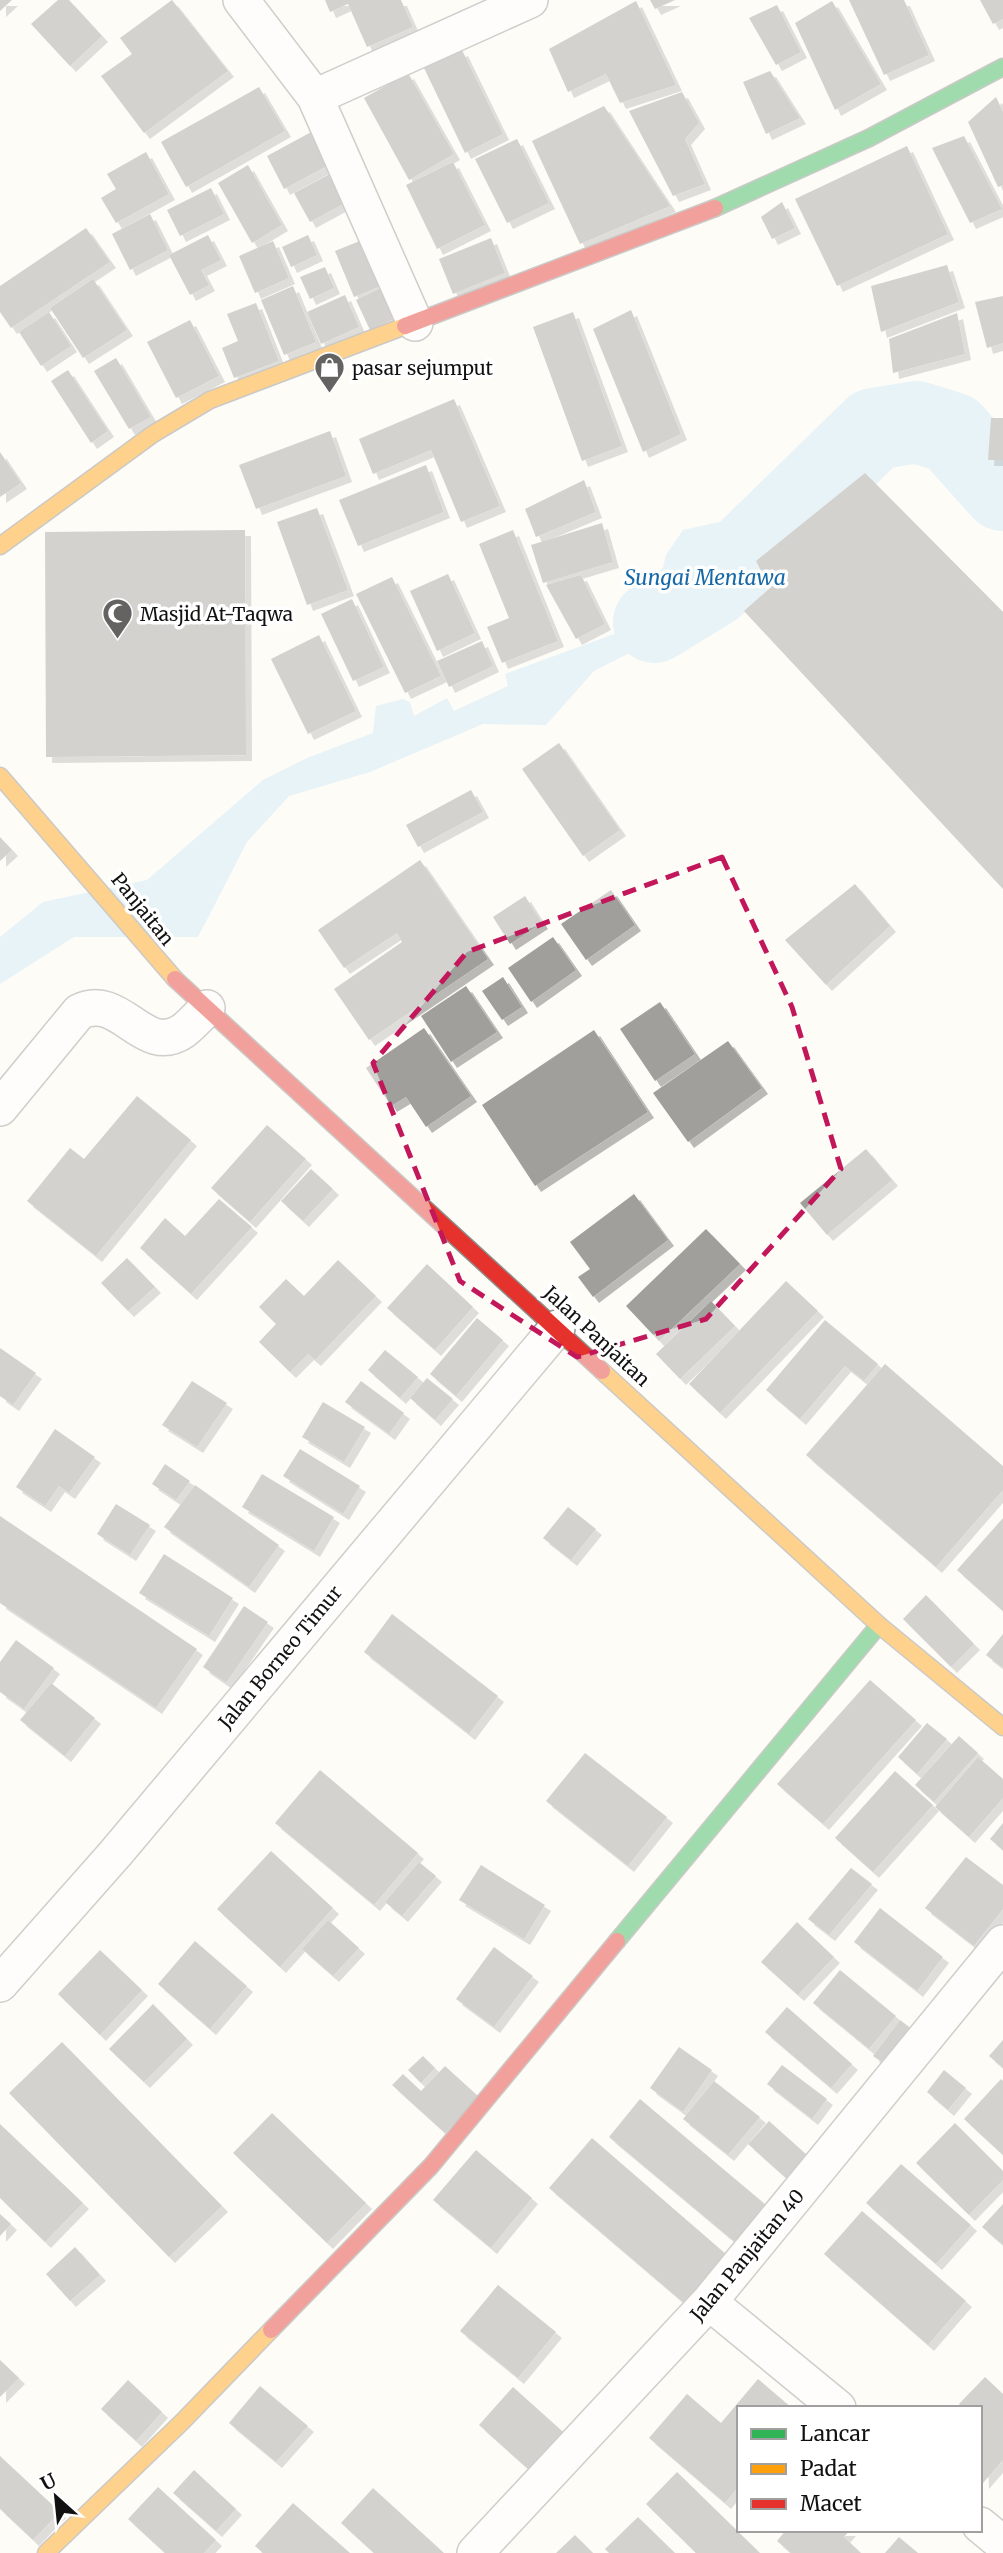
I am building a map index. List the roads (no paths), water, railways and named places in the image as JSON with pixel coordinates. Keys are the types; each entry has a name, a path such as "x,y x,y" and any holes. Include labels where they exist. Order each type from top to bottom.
{"street":[{"path":"241,0 315,96 415,323"},
{"path":"315,96 530,0"},
{"path":"0,546 153,434 210,400 696,217 869,138 1003,67"},
{"name":"Panjaitan","path":"0,776 86,873 166,971"},
{"name":"Jalan Panjaitan","path":"166,971 879,1625 1003,1727"},
{"path":"0,1108 85,1009 105,1007 153,1037 168,1037 182,1031 207,1009"},
{"name":"Jalan Borneo Timur","path":"0,1984 124,1844 557,1328"},
{"path":"46,2553 182,2422 431,2166 879,1625"},
{"name":"Jalan Panjaitan 40","path":"475,2553 709,2302 1003,1943"},
{"path":"709,2302 836,2406"},
{"path":"982,2527 1003,2543"}],"water":[{"path":"937,400 1003,476 1003,511 943,447 895,438 855,458 818,503 801,462 851,420"},
{"name":"Sungai Mentawa","path":"724,521 761,588 734,609 738,617 702,632 669,633 594,671 546,725 483,724 370,772 289,796 247,842 198,937 74,937 0,984 0,937 43,902 147,880 263,780 307,758 373,733 376,706 403,699 410,702 414,716 447,698 454,711 508,686 505,674 614,634 655,600 666,555 683,530"}],"waterway":[{"name":"Sungai Mentawa","path":"654,622 713,586 874,429 917,422 952,433 1003,490"}],"place":[{"name":"pasar sejumput","path":"329,395"},
{"name":"Masjid At-Taqwa","path":"117,641"}]}
